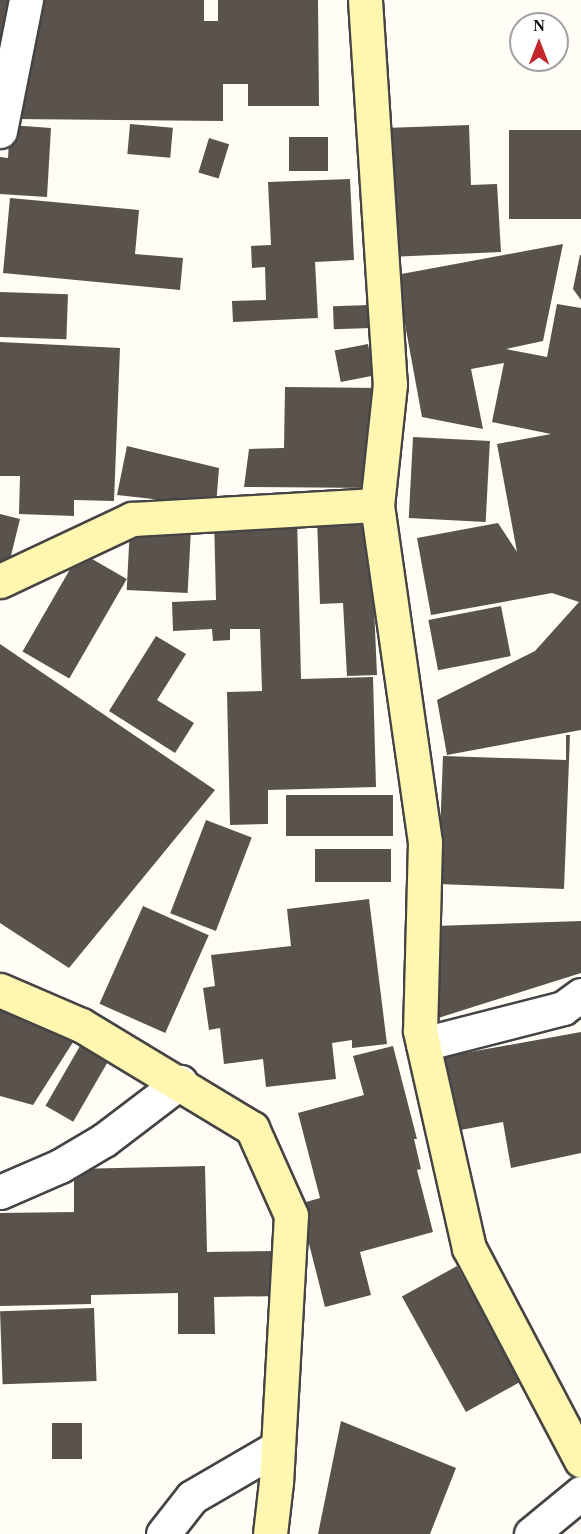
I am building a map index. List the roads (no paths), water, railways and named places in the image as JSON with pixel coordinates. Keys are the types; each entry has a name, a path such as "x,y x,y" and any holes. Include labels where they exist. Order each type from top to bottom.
{"main road":[{"path":"365,0 390,384 377,505 425,842 420,1030 469,1248 581,1460"},
{"path":"0,581 132,519 377,505"},
{"path":"0,990 81,1025 180,1082 252,1128 291,1215 278,1447 270,1534"}],"street":[{"path":"0,131 26,0"},
{"path":"423,1044 553,1011 581,995"},
{"path":"0,1192 60,1166 104,1140 180,1082"},
{"path":"163,1534 192,1497 278,1447"},
{"path":"531,1534 581,1493"}]}
